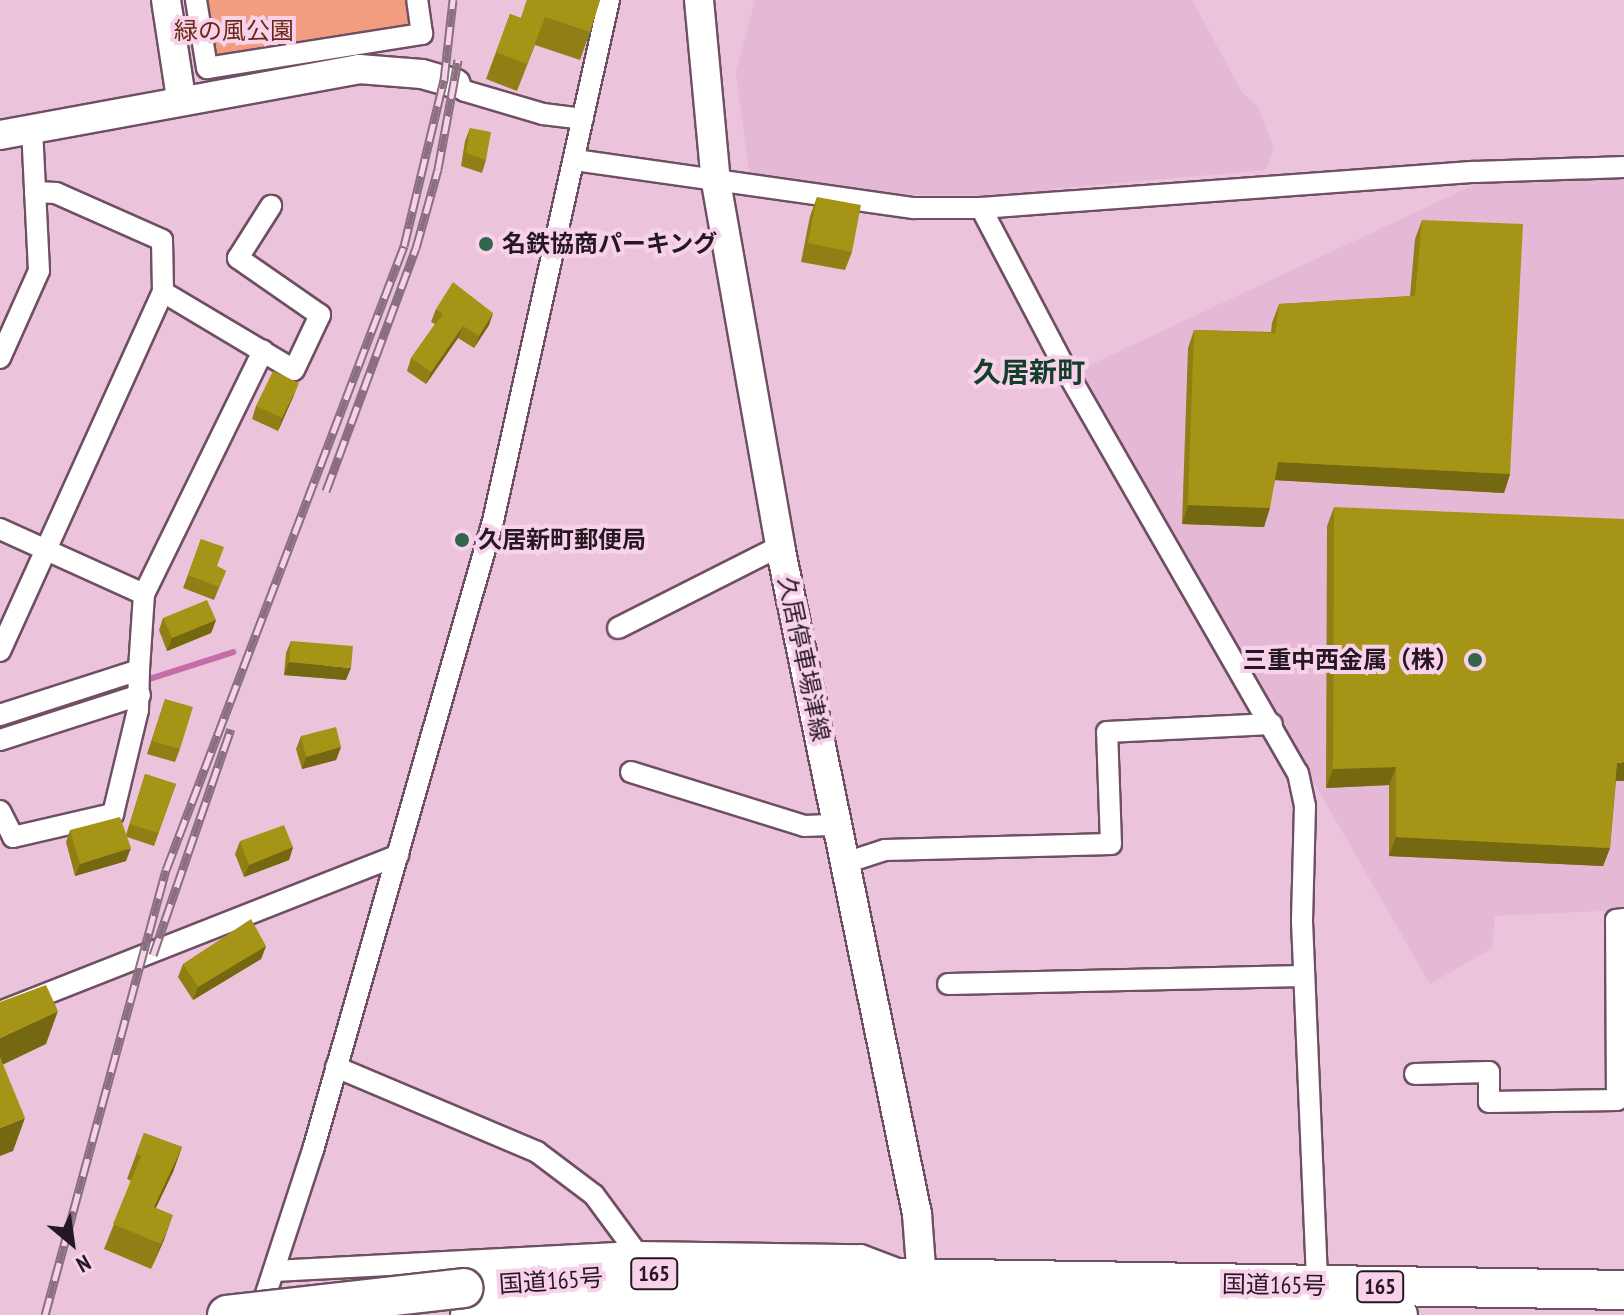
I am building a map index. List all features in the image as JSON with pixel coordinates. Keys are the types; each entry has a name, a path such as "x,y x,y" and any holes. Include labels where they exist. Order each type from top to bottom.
{"highway":[{"name":"国道165号","path":"227,1315 466,1302 662,1274 922,1302 1157,1313 1624,1290"},
{"name":"国道165号","path":"922,1302 1310,1305 1398,1315"}],"main road":[{"path":"166,0 181,98"},
{"name":"久居停車場津線","path":"699,0 716,182 780,546 917,1214 922,1302"},
{"path":"0,135 181,98 359,69 422,74 456,84"}],"street":[{"path":"196,0 207,68 422,34 417,0"},
{"path":"259,1315 336,1067 493,521 609,0"},
{"path":"456,84 543,114 583,119"},
{"path":"0,358 39,271 32,129"},
{"path":"575,160 868,205 981,208 1475,172 1624,167"},
{"path":"0,651 163,292 162,240 56,193 35,192"},
{"path":"163,292 294,370 320,315 238,258 271,206"},
{"path":"981,208 1067,372 1298,773 1305,806 1304,976 1310,1305"},
{"path":"0,811 13,837 113,814 140,682 144,594 263,351"},
{"path":"0,529 144,594"},
{"path":"618,628 780,546"},
{"path":"0,715 140,682"},
{"path":"0,740 140,682"},
{"path":"845,863 885,850 1111,844 1107,732 1272,724"},
{"path":"631,772 804,826 838,825"},
{"path":"0,1012 398,855"},
{"path":"1415,1074 1489,1072 1489,1102 1617,1100 1616,920 1624,919"},
{"path":"948,984 1304,976"},
{"path":"336,1067 537,1152 594,1195 636,1252"},
{"name":"国道165号","path":"274,1271 636,1252 861,1255 922,1302"}],"shaded area":[{"path":"755,0 1192,0 1242,92 1258,107 1274,149 1266,170 1050,189 1050,195 865,195 750,180 736,73"},
{"path":"1624,179 1624,910 1495,916 1492,948 1430,984 1077,371 1478,183"}],"green space":[{"name":"緑の風公園","path":"196,0 417,0 422,34 207,68"}],"building":[{"path":"527,0 600,0 590,32 545,17 527,64 496,52 510,14 521,18"},
{"path":"470,128 491,132 486,160 466,153"},
{"path":"817,197 861,205 852,252 808,243"},
{"path":"1422,220 1523,224 1510,474 1278,462 1270,508 1188,505 1194,330 1275,333 1279,304 1415,296"},
{"path":"453,282 493,313 479,336 463,326 431,372 411,358 443,314 436,309"},
{"path":"273,371 299,383 282,418 256,406"},
{"name":"三重中西金属（株）","path":"1334,507 1624,519 1624,762 1617,763 1610,848 1396,837 1396,767 1333,769"},
{"path":"201,539 224,547 217,566 226,571 219,587 188,575"},
{"path":"207,600 216,620 172,638 163,618"},
{"path":"291,641 353,646 351,668 289,662"},
{"path":"165,699 193,707 180,749 152,741"},
{"path":"336,727 341,747 306,757 301,736"},
{"path":"145,774 176,784 158,833 130,824"},
{"path":"120,817 131,848 80,864 70,830"},
{"path":"284,825 293,847 249,865 240,841"},
{"path":"251,919 266,946 198,987 183,964"},
{"path":"46,985 58,1011 0,1038 0,1002"},
{"path":"0,1057 25,1118 0,1128"},
{"path":"144,1133 182,1147 154,1207 173,1215 161,1244 113,1224 141,1156 136,1154"}],"waterway":[{"path":"0,727 233,652"}],"railway":[{"path":"45,1315 166,870 404,246 444,80 453,0"},
{"path":"326,491 416,248 438,169 458,60"},
{"path":"153,955 231,729"}],"place":[{"name":"名鉄協商パーキング","path":"486,244"},
{"name":"久居新町郵便局","path":"462,540"},
{"name":"三重中西金属（株）","path":"1475,660"}],"district":[{"name":"久居新町","path":"1029,372"}]}
